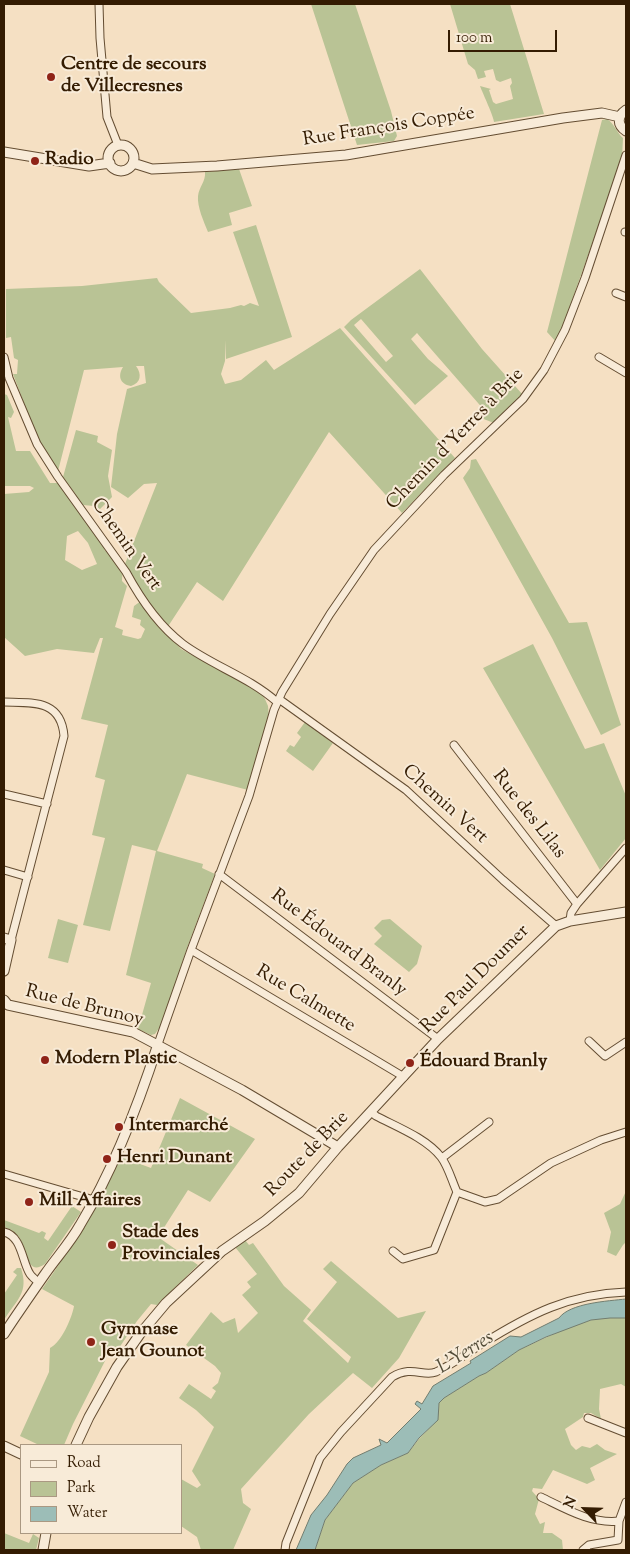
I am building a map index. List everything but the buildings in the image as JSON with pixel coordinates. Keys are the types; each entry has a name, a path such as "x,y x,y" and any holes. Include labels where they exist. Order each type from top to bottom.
{"street":[{"path":"99,4 107,117 118,145"},
{"path":"626,110 620,117 621,127 626,131"},
{"name":"Rue François Coppée","path":"133,163 152,169 346,155 571,117 602,113 620,117"},
{"path":"118,145 125,145 131,149 134,156 133,163 128,168 121,170 114,168 110,163 110,152 118,145"},
{"path":"4,152 89,166 110,163"},
{"name":"Chemin d'Yerres à Brie","path":"158,1044 190,950 249,796 278,700 330,614 374,550 444,475 522,400 541,375 565,330 585,278 626,155"},
{"path":"616,293 626,297"},
{"path":"599,357 626,372"},
{"name":"Chemin Vert","path":"4,358 9,378 37,444 58,477 126,572 135,588 168,631 184,645 278,700 406,790 503,880 556,926"},
{"path":"4,702 35,703 47,706 58,714 63,727 63,744 28,877 8,939 4,970"},
{"name":"Rue des Lilas","path":"454,746 577,904"},
{"path":"4,794 47,804"},
{"path":"570,921 571,913 577,904 626,848"},
{"path":"4,870 28,877"},
{"name":"Rue Édouard Branly","path":"219,874 438,1039"},
{"name":"Rue Paul Doumer","path":"372,1112 438,1039 556,926 570,921 626,912"},
{"name":"Rue Calmette","path":"190,950 404,1077"},
{"name":"Rue de Brunoy","path":"4,1000 8,1005 133,1032 242,1090 338,1147"},
{"path":"589,1040 605,1056 626,1042"},
{"path":"4,1334 79,1227 94,1200 133,1113 158,1044"},
{"path":"372,1112 376,1116 418,1138 435,1151 442,1158 457,1192 434,1250 403,1259 394,1251"},
{"name":"Route de Brie","path":"76,1444 117,1367 140,1334 166,1303 222,1251 298,1195 338,1147 372,1112"},
{"path":"442,1158 489,1122"},
{"path":"457,1192 485,1202 498,1199 551,1163 601,1140 626,1132"},
{"path":"4,1174 94,1200"},
{"path":"4,1232 8,1233 16,1241 31,1275 39,1283"},
{"path":"285,1550 286,1543 320,1458 341,1432 392,1377 400,1372 408,1371 434,1373 530,1316 566,1300 600,1293 626,1292"},
{"path":"588,1418 626,1433"},
{"path":"4,1446 20,1454"},
{"path":"541,1496 583,1517 601,1519 607,1522 619,1521"},
{"path":"583,1550 590,1544 618,1540 619,1521 626,1502"},
{"path":"42,1550 46,1534"}],"green space":[{"path":"311,4 355,4 391,111 397,136 394,141 357,145"},
{"path":"450,4 510,4 544,114 494,122 480,86 491,89 489,90 493,102 496,104 513,99 510,86 512,83 511,78 500,82 496,80 493,69 484,71 486,77 478,79 475,70 468,64"},
{"path":"607,119 623,138 622,159 557,343 547,332 602,120"},
{"path":"239,169 252,206 229,213 232,225 208,232 198,200 205,172"},
{"path":"256,225 292,337 226,359 226,340 225,361 221,374 225,384 241,380 266,360 274,370 340,328 455,458 402,513 329,432 223,601 197,582 167,628 134,581 125,564 157,483 144,484 128,498 111,487 117,434 127,389 146,383 144,366 136,366 140,378 137,383 131,386 124,383 121,379 120,373 123,367 84,370 58,471 38,440 13,374 17,374 18,360 14,358 11,337 6,338 6,289 82,286 157,278 191,313 244,306 250,303 259,306 233,232"},
{"path":"420,269 482,349 523,395 494,423 481,418 485,411 417,333 411,339 428,359 448,376 415,405 344,327","holes":["361,319 393,356 386,362 354,325"]},
{"path":"4,394 7,395 14,412 11,418 8,417 16,451 30,451 50,483 57,483 70,491 102,534 105,551 115,551 123,561 122,581 127,586 115,627 123,630 122,635 141,638 145,629 140,625 141,620 132,617 134,606 141,601 181,649 260,692 268,706 269,718 248,790 187,774 157,851 203,864 202,868 215,874 187,948 162,1024 155,1034 151,1035 138,1029 151,983 126,975 156,851 132,845 110,931 83,925 105,838 92,835 105,780 95,777 108,725 81,719 103,638 100,638 94,653 57,649 25,656 4,637 4,494 29,492 34,488 30,486 4,486","holes":["78,531 88,543 97,564 82,570 65,560 67,536"]},
{"path":"76,430 98,436 97,442 112,450 108,476 112,497 100,509 94,506 83,505 63,477"},
{"path":"476,459 569,623 587,622 621,725 601,735 552,638 463,478 470,468 471,460"},
{"path":"533,644 585,749 604,743 626,796 626,838 600,870 483,668"},
{"path":"305,722 333,743 313,771 286,751 290,745 294,747 301,737 297,733"},
{"path":"58,919 78,925 68,963 48,958"},
{"path":"390,919 422,946 417,964 409,972 374,944 382,936 374,928 382,920"},
{"path":"180,1098 255,1139 210,1202 188,1190 158,1237 198,1265 157,1305 151,1304 113,1357 107,1357 64,1444 37,1444 20,1436 49,1372 50,1348 58,1341 65,1330 74,1306 42,1289 84,1225 121,1157 151,1168"},
{"path":"626,1191 626,1242 616,1256 607,1252 611,1232 604,1213 620,1204"},
{"path":"72,1206 81,1212 45,1264 34,1267 28,1260 18,1237 13,1231 4,1227 4,1220 39,1233 42,1231 46,1233 44,1238 48,1241"},
{"path":"245,1240 249,1245 253,1243 284,1286 311,1310 303,1321 348,1363 351,1357 307,1319 337,1282 323,1269 331,1261 398,1318 426,1311 399,1358 372,1388 353,1373 309,1414 241,1489 243,1503 251,1509 233,1550 201,1550 197,1537 182,1527 182,1480 197,1488 201,1485 192,1471 214,1427 196,1410 179,1398 189,1384 211,1399 216,1391 212,1388 218,1383 221,1373 215,1366 186,1345 211,1312 223,1323 235,1318 238,1333 258,1313 242,1295 251,1287 247,1282 257,1274 235,1247"},
{"path":"17,1268 21,1268 24,1284 23,1290 4,1320 4,1294 17,1275 13,1272"},
{"path":"602,1318 626,1318 626,1387 621,1384 600,1389 599,1409 601,1419 591,1413 584,1413 583,1417 565,1429 571,1445 576,1450 582,1446 590,1448 597,1444 605,1450 617,1454 590,1468 595,1480 587,1484 553,1470 542,1489 533,1488 532,1491 539,1499 535,1514 540,1524 545,1522 543,1533 552,1533 562,1540 563,1550 315,1550 325,1520 353,1483 381,1465 408,1453 437,1420 439,1403 444,1398 486,1373 519,1350 569,1327"},
{"path":"4,1533 29,1543 33,1534 39,1538 36,1550 4,1550"}],"water":[{"path":"626,1299 626,1318 591,1320 546,1337 519,1350 486,1373 444,1398 439,1403 438,1420 419,1438 408,1453 381,1465 353,1483 325,1520 315,1550 296,1550 311,1515 327,1495 347,1464 353,1458 381,1445 379,1439 387,1443 421,1409 415,1404 417,1401 422,1404 433,1386 510,1336 521,1337 580,1306"}],"place":[{"name":"Centre de secours de Villecresnes","path":"51,77"},
{"name":"Radio","path":"35,161"},
{"name":"Modern Plastic","path":"45,1060"},
{"name":"Édouard Branly","path":"410,1063"},
{"name":"Intermarché","path":"119,1127"},
{"name":"Henri Dunant","path":"107,1159"},
{"name":"Mill Affaires","path":"29,1202"},
{"name":"Stade des Provinciales","path":"112,1245"},
{"name":"Gymnase Jean Gounot","path":"91,1342"}],"water label":[{"name":"L'Yerres","path":"466,1354"}]}
